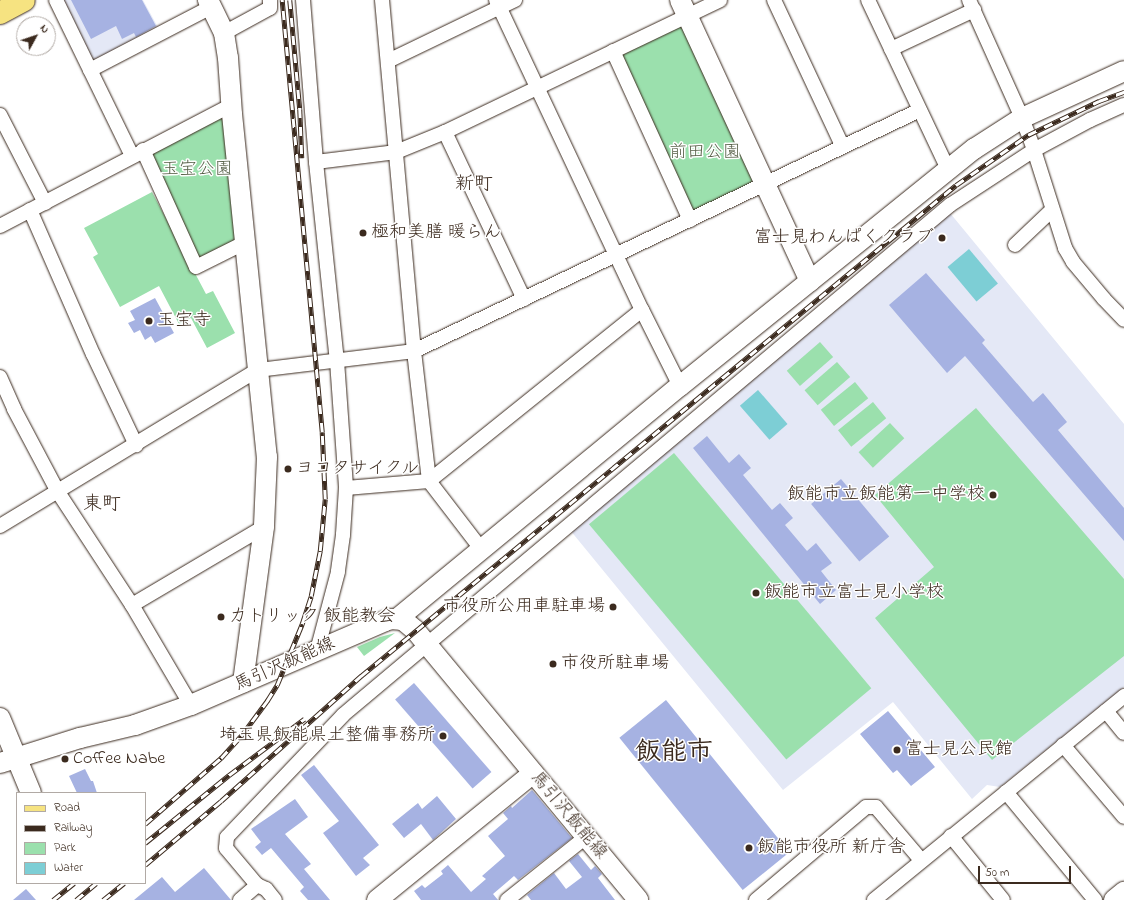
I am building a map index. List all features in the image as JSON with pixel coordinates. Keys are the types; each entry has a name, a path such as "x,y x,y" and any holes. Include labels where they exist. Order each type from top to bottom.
{"main road":[{"path":"0,13 24,0"}],"street":[{"path":"56,0 90,70 138,153 196,267 246,242"},
{"path":"224,33 270,8 270,0"},
{"path":"303,0 316,162 337,361 346,488 343,534 338,572 317,651"},
{"path":"382,0 414,351 429,481 482,550"},
{"path":"388,61 498,4 514,0"},
{"path":"316,162 396,152 445,132 613,51 684,8 720,0"},
{"path":"774,0 843,147"},
{"path":"868,0 948,169"},
{"path":"90,70 210,4 224,33 228,58 231,105 267,456 264,527 243,683"},
{"path":"498,4 642,310 680,386"},
{"path":"891,49 972,5 1022,118 1034,150 1065,248 1073,262 1124,320"},
{"path":"684,8 810,281"},
{"path":"613,51 690,220"},
{"path":"397,619 680,386 974,149 1022,118 1124,70"},
{"path":"0,226 231,105"},
{"path":"276,900 266,889 257,885 226,848 227,837 343,715 914,233 950,205 1034,150 1090,120 1124,105"},
{"path":"0,526 258,370 414,351 920,110"},
{"path":"0,115 44,203"},
{"path":"445,132 524,299"},
{"path":"30,210 93,354 136,445"},
{"path":"1015,245 1052,210"},
{"path":"346,488 429,481 642,310"},
{"path":"0,377 14,410 58,492 132,605 191,706"},
{"path":"132,605 264,527"},
{"name":"馬引沢飯能線","path":"8,760 80,738 135,725 191,706 385,621 397,619 408,623 638,900"},
{"path":"874,900 921,860 1124,696"},
{"path":"1106,711 1124,733"},
{"path":"0,718 8,760 30,792"},
{"path":"1064,745 1124,817"},
{"path":"377,900 533,773"},
{"path":"1006,792 1095,900"},
{"path":"756,900 866,807 876,807 921,860"},
{"path":"951,836 1003,900"},
{"path":"507,900 586,837"},
{"path":"240,900 257,885"}],"shaded area":[{"path":"63,0 143,0 160,31 97,64 90,61"},
{"path":"950,213 1124,424 1124,687 1000,787 987,785 972,799 893,702 783,790 570,530"}],"green space":[{"name":"前田公園","path":"688,16 766,184 691,219 613,51"},
{"name":"玉宝公園","path":"224,109 246,242 196,267 143,150"},
{"path":"152,192 206,294 213,291 235,333 207,348 191,318 179,324 159,286 120,307 93,257 98,254 84,228"},
{"path":"820,342 833,357 800,386 787,371"},
{"path":"837,362 850,377 818,405 805,390"},
{"path":"855,382 868,398 834,426 821,410"},
{"path":"873,402 886,418 851,447 838,430"},
{"path":"976,408 1124,579 1124,656 992,760 875,618 934,567 875,495"},
{"path":"890,423 904,438 873,468 859,452"},
{"path":"674,453 871,688 786,760 589,524"},
{"path":"395,633 364,656 357,647 380,637"}],"water":[{"path":"969,249 998,283 976,301 948,267"},
{"path":"758,390 788,424 769,440 740,406"}],"building":[{"path":"71,0 142,0 156,26 136,37 134,33 122,39 116,26 91,39"},
{"path":"926,273 985,340 982,343 1033,402 1043,393 1067,422 1058,430 1124,508 1124,541 965,356 947,373 889,305"},
{"name":"玉宝寺","path":"155,298 174,333 155,343 151,336 145,340 140,330 134,333 128,323 135,320 130,311"},
{"path":"707,436 729,463 739,454 751,468 743,475 772,510 780,503 793,518 785,525 807,551 816,543 832,563 821,571 836,590 820,604 693,448"},
{"path":"841,479 889,536 859,562 811,504"},
{"name":"埼玉県飯能県土整備事務所","path":"414,683 491,772 473,788 395,699"},
{"path":"666,700 789,852 743,890 619,738"},
{"name":"富士見公民館","path":"888,711 935,767 911,786 897,770 893,773 860,734"},
{"path":"314,765 379,845 363,858 370,865 356,876 323,833 339,821 301,775"},
{"path":"85,769 91,781 93,781 97,792 77,792 69,776"},
{"path":"532,790 572,838 518,880 514,876 493,894 498,900 421,900 414,891 422,885 425,888 443,874 441,871 448,865 471,892 486,879 482,876 505,856 488,836 508,819 503,813 511,806 512,808"},
{"path":"437,796 456,819 433,840 421,824 404,838 392,824 418,803 422,809"},
{"path":"295,799 308,817 285,834 311,864 304,869 330,900 308,900 300,891 304,887 271,848 262,855 255,847 261,842 251,829"},
{"path":"578,854 591,870 595,866 602,874 598,878 615,900 531,900 527,895 554,873 566,889 582,877 569,861"},
{"path":"204,868 231,900 134,900 162,877 175,892"},
{"path":"26,889 36,900 13,900"}],"railway":[{"path":"146,823 221,758 241,736 267,701 277,685 302,624 311,596 320,551 325,499 322,432 282,0"},
{"path":"290,0 300,109 302,158"},
{"path":"146,864 221,801 361,676 956,185 1028,135 1099,101 1124,92"},
{"path":"146,842 229,775 304,719"},
{"path":"53,900 73,884"},
{"path":"76,900 95,884"},
{"path":"103,900 123,884"}],"place":[{"name":"極和美膳 暖らん","path":"363,233"},
{"name":"富士見わんぱくクラブ","path":"942,238"},
{"name":"玉宝寺","path":"149,321"},
{"name":"ヨコタサイクル","path":"288,469"},
{"name":"飯能市立飯能第一中学校","path":"993,495"},
{"name":"飯能市立富士見小学校","path":"756,593"},
{"name":"市役所公用車駐車場","path":"613,607"},
{"name":"カトリック 飯能教会","path":"221,617"},
{"name":"市役所駐車場","path":"553,664"},
{"name":"埼玉県飯能県土整備事務所","path":"443,736"},
{"name":"富士見公民館","path":"897,750"},
{"name":"Coffee Nabe","path":"65,759"},
{"name":"飯能市役所 新庁舎","path":"749,848"}],"district":[{"name":"新町","path":"474,185"},
{"name":"東町","path":"102,505"},
{"name":"飯能市","path":"674,754"}]}
